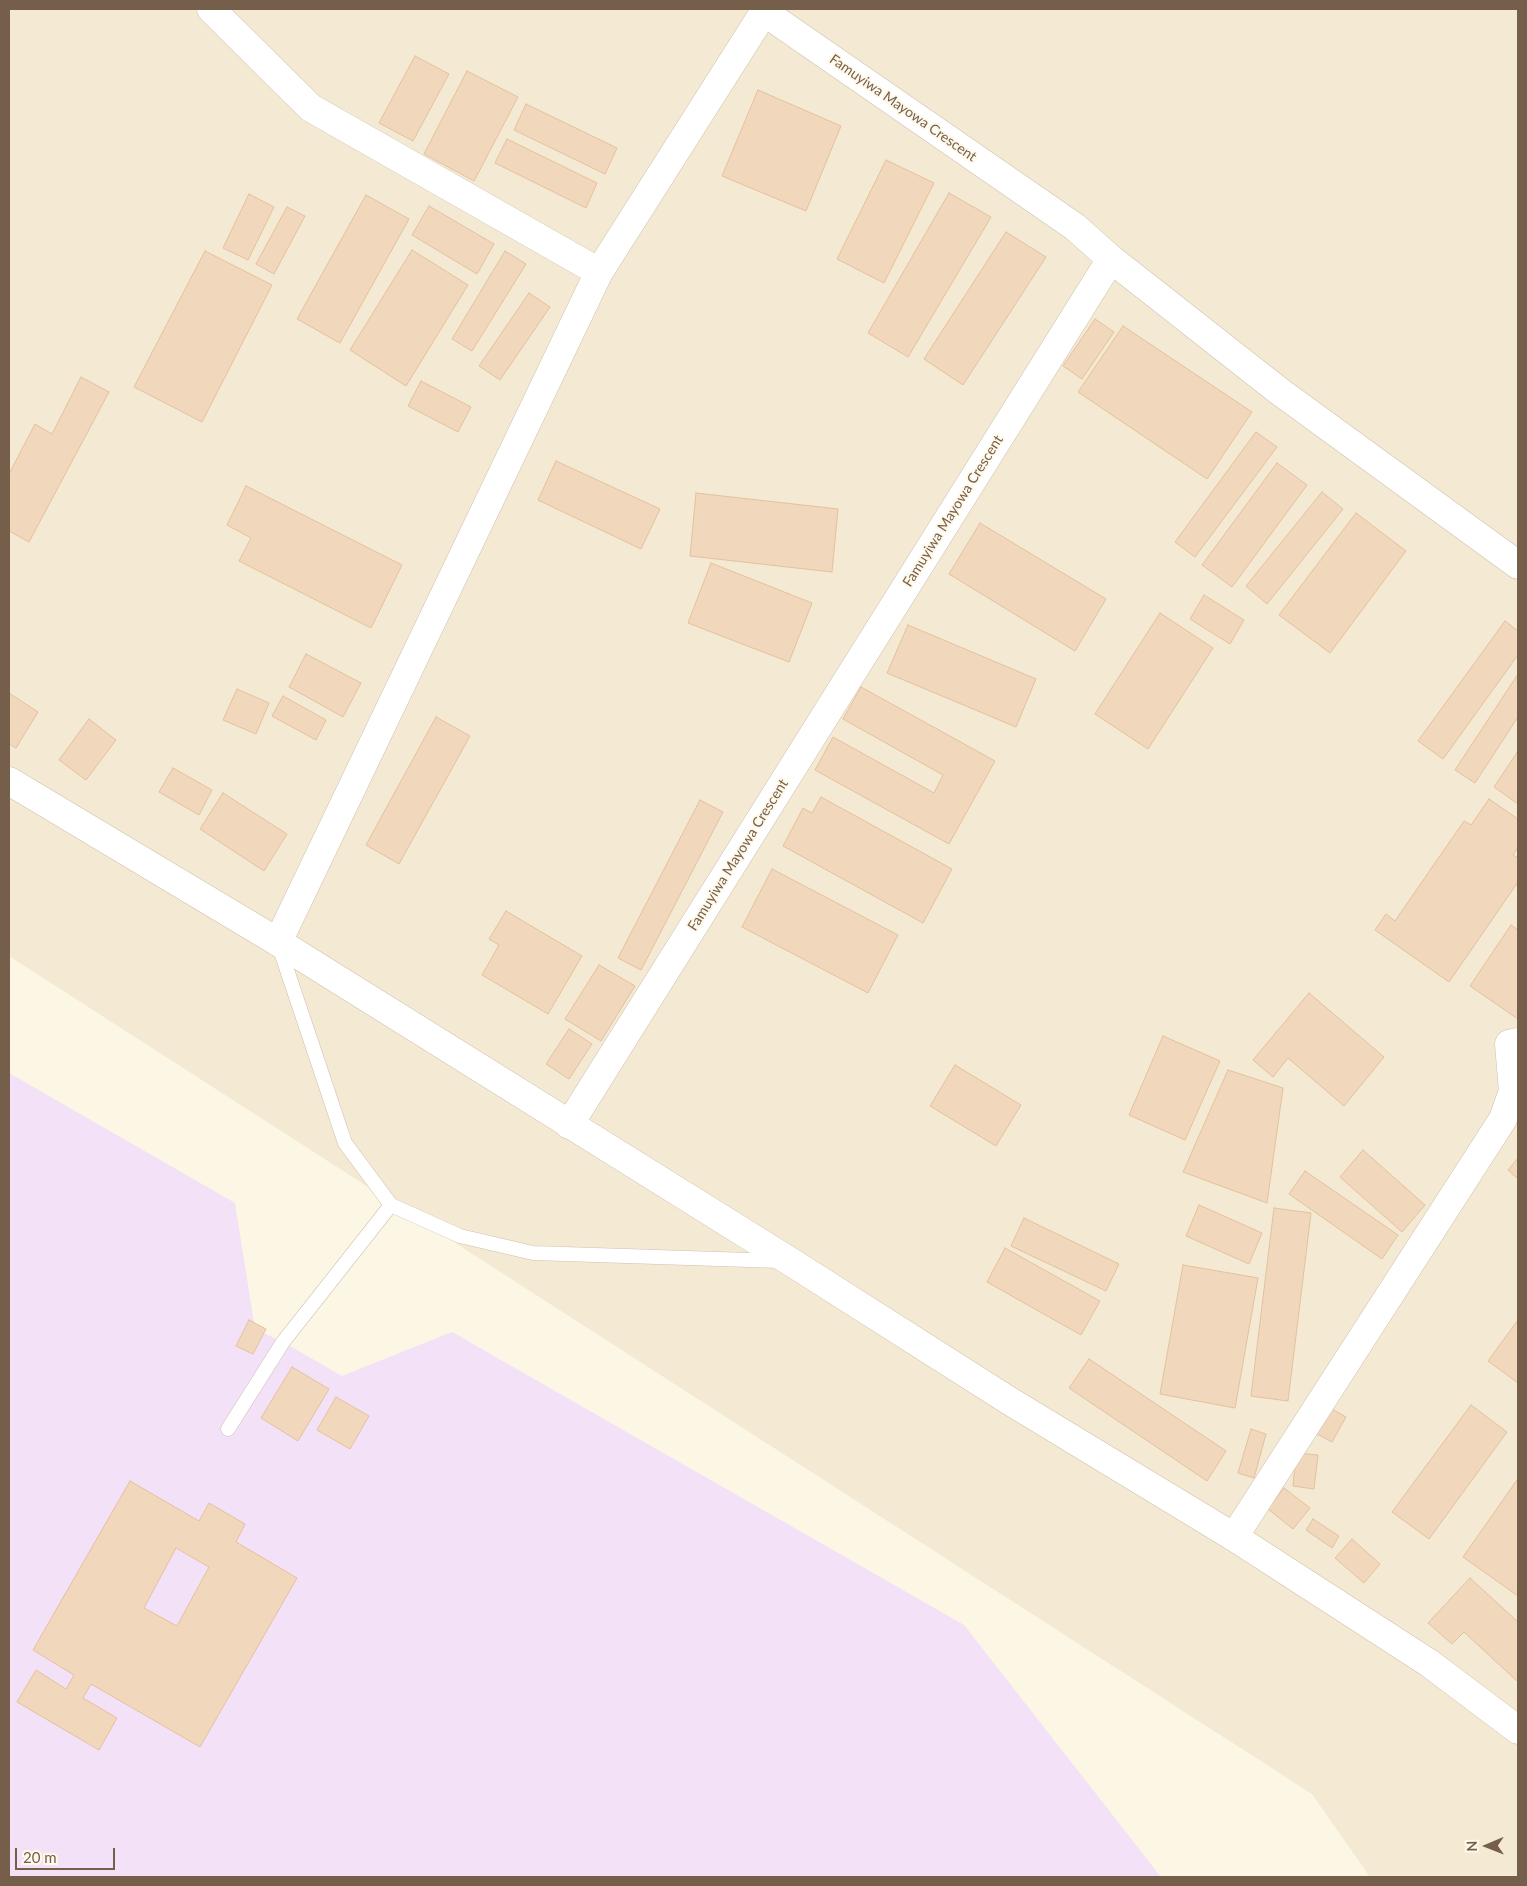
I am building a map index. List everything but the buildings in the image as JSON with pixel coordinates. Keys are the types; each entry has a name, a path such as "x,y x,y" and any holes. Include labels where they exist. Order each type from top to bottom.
{"street":[{"path":"211,9 311,108 599,272"},
{"path":"278,942 599,272 765,11"},
{"name":"Famuyiwa Mayowa Crescent","path":"570,1125 1110,258 1075,227 765,11"},
{"path":"1110,258 1279,391 1518,565"},
{"path":"9,781 278,942 791,1262 1008,1400 1234,1536 1429,1663 1518,1730"},
{"path":"1234,1536 1503,1119 1513,1091 1509,1044 1518,1042"}],"lane":[{"path":"278,942 345,1143 391,1205 460,1236 533,1253 791,1262"},
{"path":"228,1429 283,1342 391,1205"}],"shaded area":[{"path":"9,9 1518,9 1518,1877 1370,1877 1312,1794 9,956"},
{"path":"9,1073 235,1203 255,1329 283,1342 342,1376 452,1332 964,1625 1161,1877 9,1877"}]}
